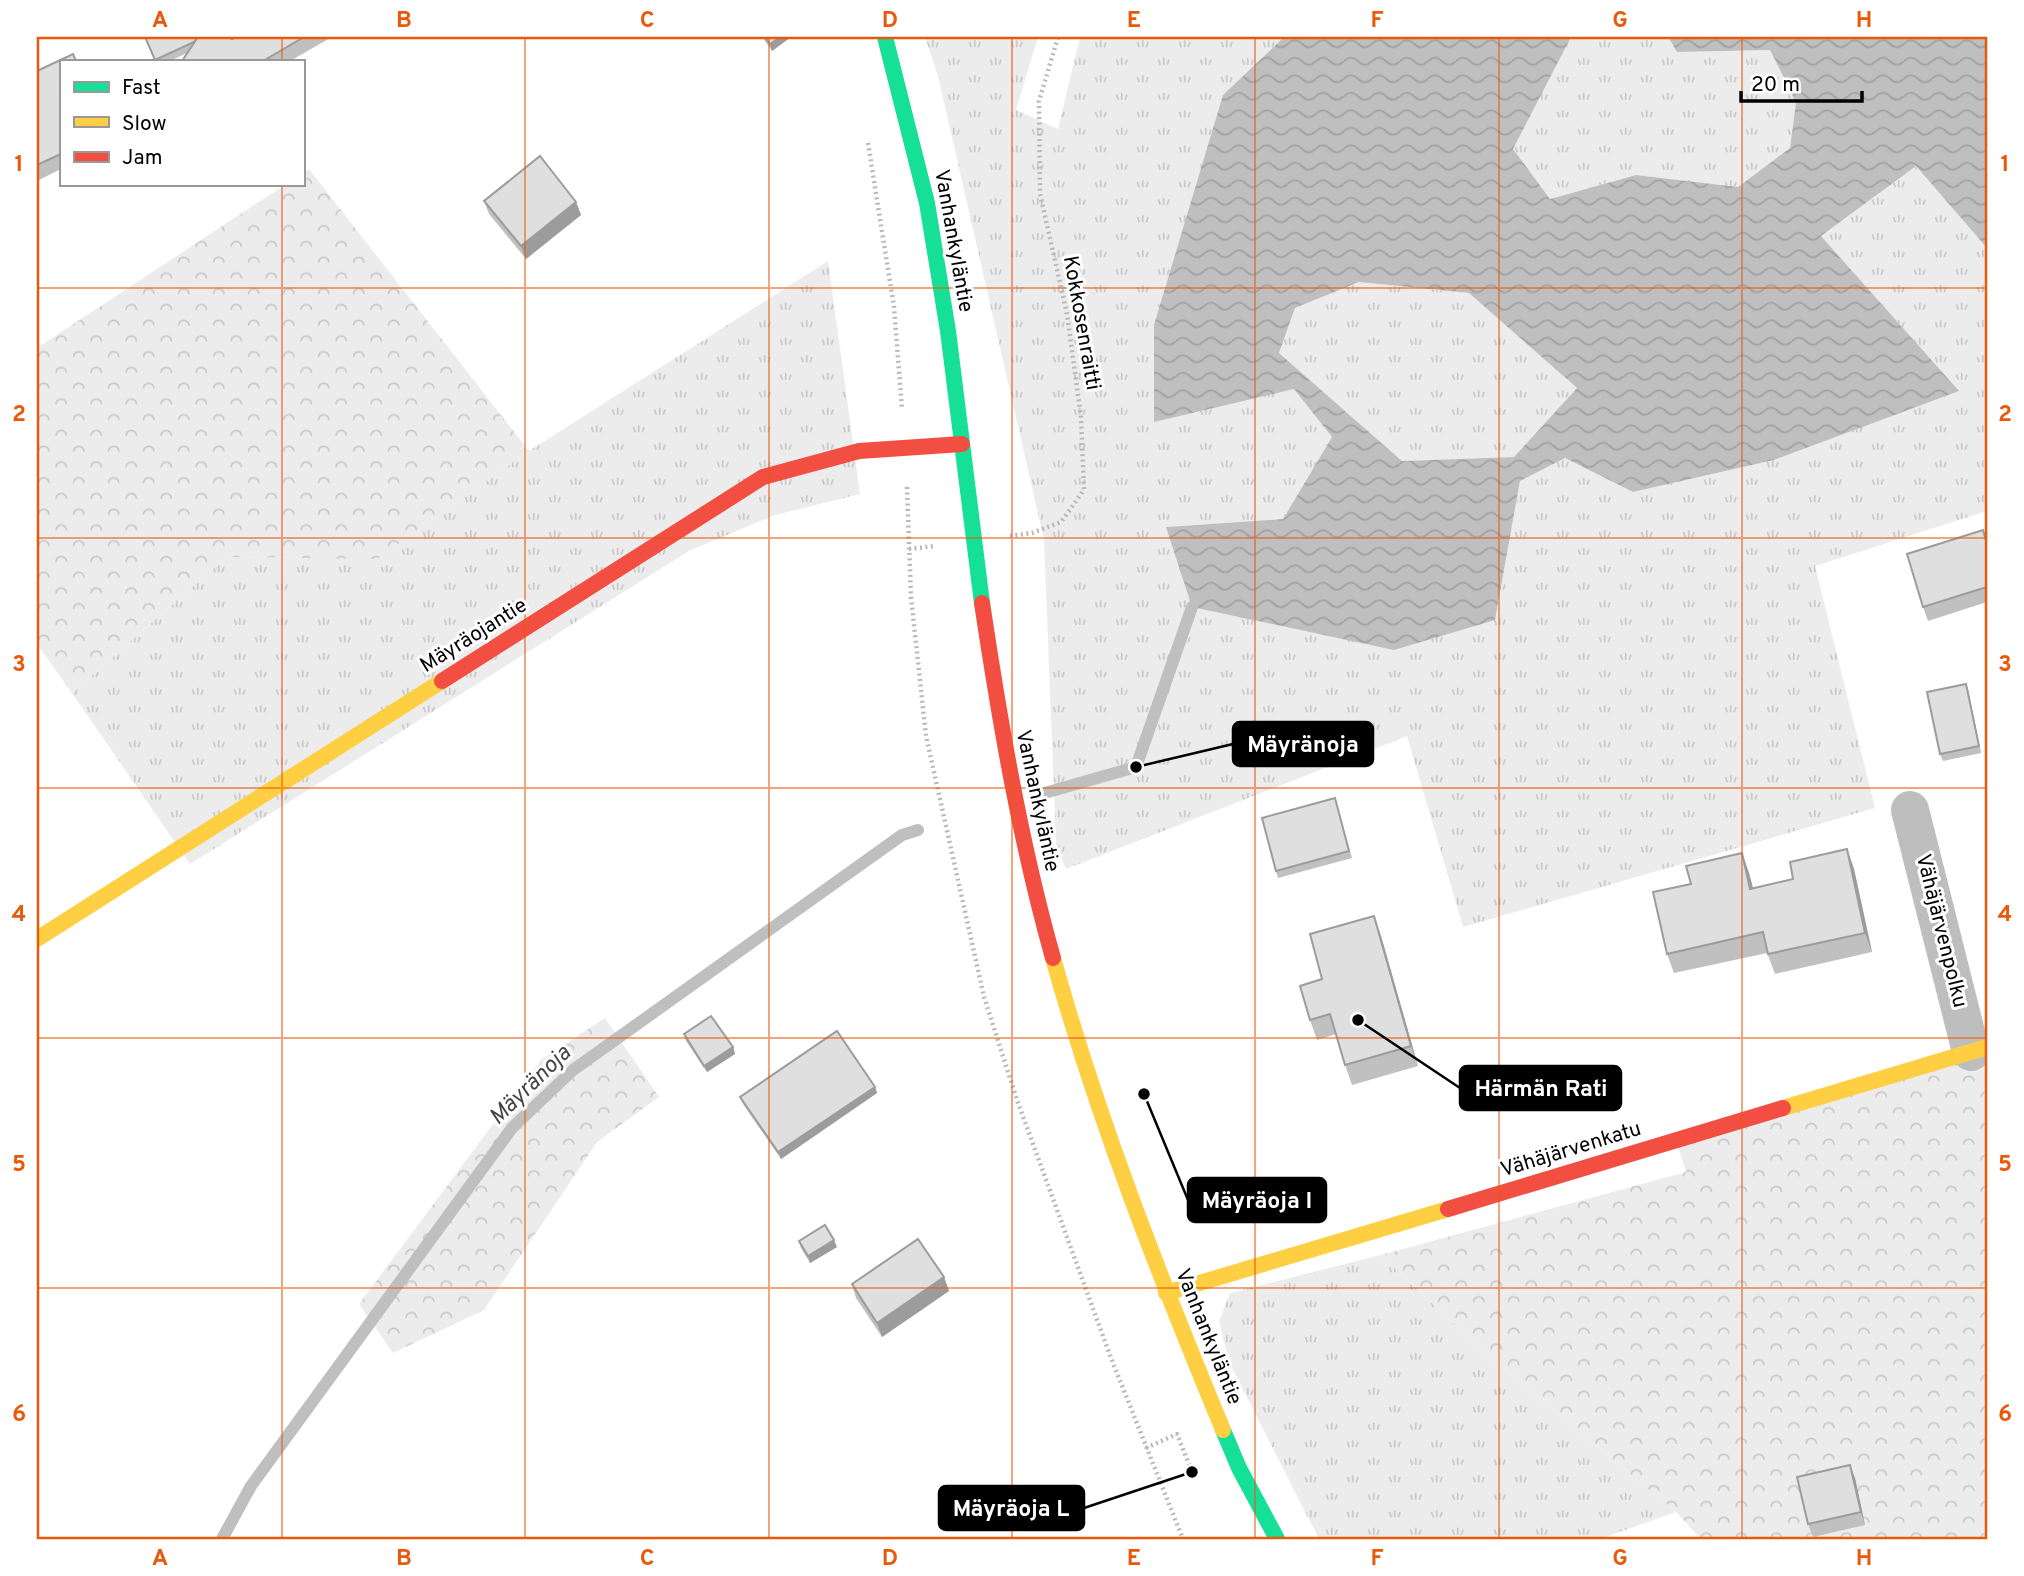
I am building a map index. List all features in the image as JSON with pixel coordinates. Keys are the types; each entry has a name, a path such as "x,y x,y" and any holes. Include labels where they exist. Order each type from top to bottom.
{"street":[{"name":"Vanhankyläntie","path":"885,37 927,203 1000,725 1037,901 1084,1069 1166,1293 1238,1468 1277,1539"},
{"name":"Mäyräojantie","path":"37,939 763,477 859,451 905,450 962,443"},
{"name":"Vähäjärvenpolku","path":"1910,810 1979,1049"},
{"name":"Vähäjärvenkatu","path":"1166,1293 1979,1049"}],"path":[{"name":"Kokkosenraitti","path":"973,541 1032,533 1061,522 1084,490 1081,417 1067,314 1040,194 1039,101 1058,37"},
{"path":"867,138 894,307 905,450 911,597 926,736 965,919 984,997 1017,1100 1146,1448 1183,1539"},
{"path":"1146,1448 1177,1434 1192,1472"}],"green space":[{"path":"925,37 1038,37 1016,110 1058,129 1080,37 1284,37 1223,95 1154,421 1294,389 1332,437 1283,519 1166,527 1495,620 1520,481 1565,458 1633,492 1774,460 1958,391 1821,236 1916,166 1987,248 1987,511 1815,566 1875,808 1463,927 1407,736 1066,869 1056,844 1044,540 938,76"},
{"path":"1571,37 1668,37 1677,52 1770,50 1796,102 1790,148 1738,187 1636,175 1550,199 1512,149"},
{"path":"309,169 529,451 377,559 226,557 72,693 37,644 37,348 283,186 304,186 304,172"},
{"path":"828,261 860,494 775,515 689,551 190,864 72,693 226,557 378,558 529,451"},
{"path":"1359,282 1469,293 1577,388 1514,457 1402,461 1279,353 1295,308"},
{"path":"605,1018 659,1097 597,1142 484,1310 393,1353 359,1304 541,1060"},
{"path":"1987,1047 1987,1539 1701,1539 1676,1512 1483,1351 1381,1255 1686,1172 1676,1140"},
{"path":"1381,1255 1483,1351 1676,1512 1600,1539 1319,1539 1229,1362 1219,1321 1230,1293"}],"water":[{"path":"1284,37 1571,37 1513,149 1550,199 1636,175 1738,187 1790,148 1796,102 1770,50 1677,52 1668,37 1987,37 1987,248 1916,166 1821,236 1959,391 1774,460 1633,492 1565,458 1520,481 1495,620 1394,650 1192,607 1166,527 1283,519 1332,437 1294,389 1154,422 1154,325 1223,95","holes":["1359,282 1469,293 1577,388 1514,457 1402,461 1279,353 1295,308"]}],"building":[{"path":"145,37 197,38 194,42 155,60"},
{"path":"198,37 304,37 265,60 183,60"},
{"path":"765,37 780,37 770,44"},
{"path":"73,54 76,60 60,60"},
{"path":"60,60 60,154 37,165 37,71"},
{"path":"540,156 576,202 521,246 484,201"},
{"path":"1983,530 1987,544 1987,587 1923,607 1907,554"},
{"path":"1966,684 1979,746 1940,754 1927,692"},
{"path":"1335,798 1349,851 1276,871 1262,818"},
{"path":"1847,849 1865,933 1768,954 1763,932 1667,954 1653,892 1691,884 1686,866 1742,853 1750,889 1793,879 1790,862"},
{"path":"1374,916 1411,1046 1345,1065 1330,1014 1310,1020 1300,986 1322,979 1310,934"},
{"path":"711,1016 733,1047 704,1066 684,1034"},
{"path":"837,1031 875,1087 778,1152 740,1097"},
{"path":"825,1225 834,1240 808,1256 799,1241"},
{"path":"918,1239 944,1277 877,1323 852,1284"},
{"path":"1850,1465 1861,1512 1808,1524 1797,1477"}],"waterway":[{"name":"Mäyränoja","path":"1041,794 1136,767 1192,607"},
{"name":"Mäyränoja","path":"222,1539 251,1486 512,1128 573,1070 902,835 918,830"}],"traffic: fast":[{"path":"885,37 927,203 948,331 982,603"},
{"path":"1223,1430 1239,1468 1277,1539"}],"traffic: slow":[{"path":"37,939 442,681"},
{"path":"1053,958 1131,1197 1223,1430"},
{"path":"1783,1108 1987,1047"},
{"path":"1166,1293 1448,1209"}],"traffic: jam":[{"path":"442,681 763,477 859,451 962,444"},
{"path":"982,603 1012,781 1053,958"},
{"path":"1448,1209 1783,1108"}],"place":[{"name":"Mäyränoja","path":"1136,767"},
{"name":"Härmän Rati","path":"1358,1020"},
{"name":"Mäyräoja I","path":"1144,1094"},
{"name":"Mäyräoja L","path":"1192,1472"}]}
